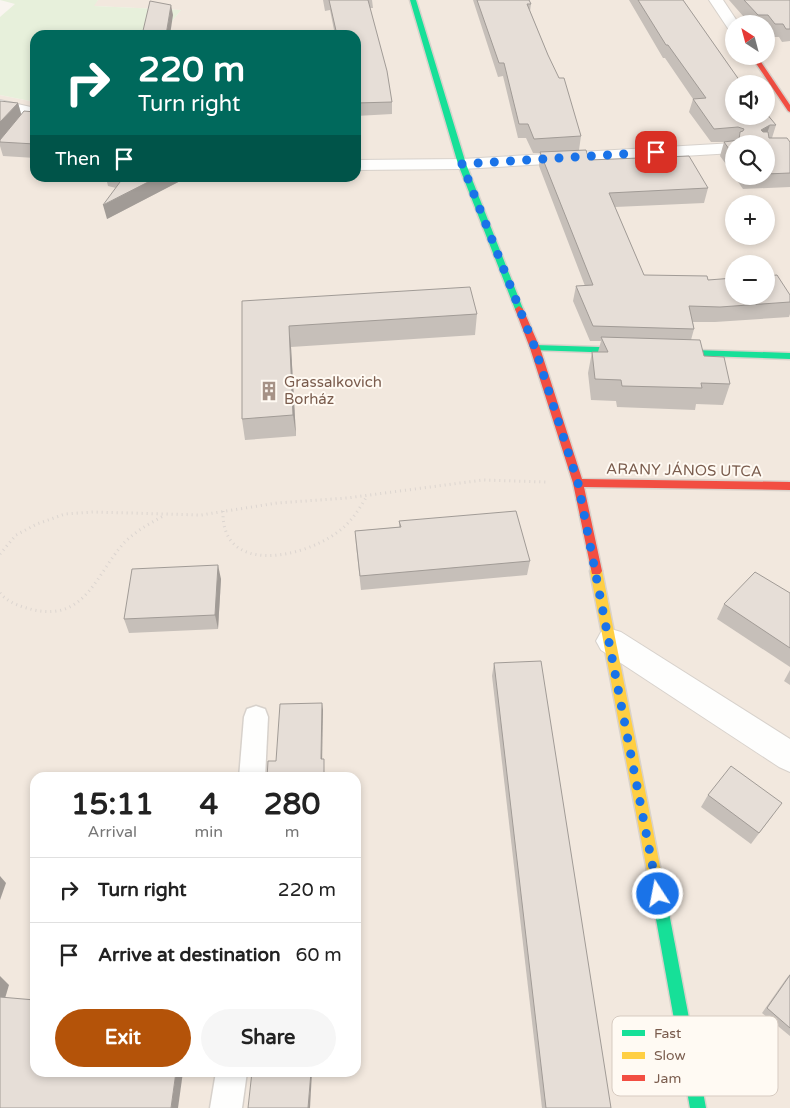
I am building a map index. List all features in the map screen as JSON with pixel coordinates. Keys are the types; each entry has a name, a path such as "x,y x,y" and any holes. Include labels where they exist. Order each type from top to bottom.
{"street":[{"path":"413,0 462,164 535,348 578,483 611,641 681,1016"},
{"path":"716,0 726,15"},
{"path":"760,65 790,110"},
{"path":"0,105 30,112"},
{"path":"361,165 462,164 725,149"},
{"path":"535,348 790,356"},
{"name":"ARANY JÁNOS UTCA","path":"578,483 790,486"},
{"path":"611,641 790,757"}],"lane":[{"path":"252,772 256,717"},
{"path":"226,1108 231,1077"}],"path":[{"path":"0,554 16,535 37,524 65,514 101,512 201,515 276,503 367,496 483,480 578,483"},
{"path":"223,511 225,531 244,552 258,557 284,555 311,547 344,528 354,518 367,496"},
{"path":"0,593 14,602 43,614 57,614 72,607 82,600 125,542 166,515"}],"shaded area":[{"path":"98,0 790,0 790,1108 0,1108 0,95 30,101 30,182 361,182 361,30 165,30 181,10 93,6"}],"green space":[{"path":"0,0 98,0 94,6 181,10 165,30 30,30 30,101 0,95 0,17 15,4"}],"building":[{"path":"329,0 368,0 387,71 392,102 361,103 361,30 336,30"},
{"path":"477,0 529,0 531,4 527,4 548,55 559,78 564,78 581,136 534,139 528,124 519,124 504,63 499,63"},
{"path":"638,0 683,0 725,60 725,65 729,65 736,75 725,75 725,125 770,125 761,130 768,132 768,135 740,135 744,129 738,127 714,129 693,99 706,98 668,45 666,45"},
{"path":"744,0 790,0 790,29 786,29 783,24 775,24 775,15 758,15"},
{"path":"150,1 171,5 167,30 143,30"},
{"path":"0,101 18,103 0,122"},
{"path":"24,111 30,112 30,144 0,142"},
{"path":"775,138 787,138 790,142 790,173 775,174"},
{"path":"586,150 589,160 689,156 708,188 609,193 644,275 707,276 708,280 725,279 725,305 748,305 720,307 689,306 694,329 593,326 576,286 593,285 540,152"},
{"path":"120,182 148,182 103,205"},
{"path":"775,275 777,275 790,295 790,302 775,303"},
{"path":"470,287 477,314 289,326 293,415 242,419 242,301"},
{"path":"601,337 700,340 704,356 724,357 730,384 701,383 702,388 622,386 621,380 595,379 592,352 608,352"},
{"path":"516,511 530,561 360,576 355,531 401,527 399,521"},
{"path":"218,565 215,615 124,619 132,569"},
{"path":"755,572 790,593 790,648 724,604"},
{"path":"541,661 611,1108 546,1108 494,663"},
{"path":"322,703 321,759 324,759 324,772 267,772 268,761 276,761 280,704"},
{"path":"731,766 782,803 759,833 708,795"},
{"path":"790,975 790,1028 767,1008"},
{"path":"0,997 30,1000 30,1077 175,1077 171,1108 0,1108"},
{"path":"251,1077 311,1077 308,1108 248,1108"}],"traffic: fast":[{"path":"413,0 462,164 519,309"},
{"path":"535,348 790,356"},
{"path":"659,897 681,1016"},
{"path":"696,1096 698,1108"}],"traffic: slow":[{"path":"596,571 659,897"}],"traffic: jam":[{"path":"760,65 790,110"},
{"path":"519,309 535,348 578,483 596,571"},
{"path":"578,483 790,486"}],"place":[{"name":"Grassalkovich Borház","path":"269,391"}],"route":[{"path":"656,152 462,164 535,348 578,483 611,641 658,894"}]}
